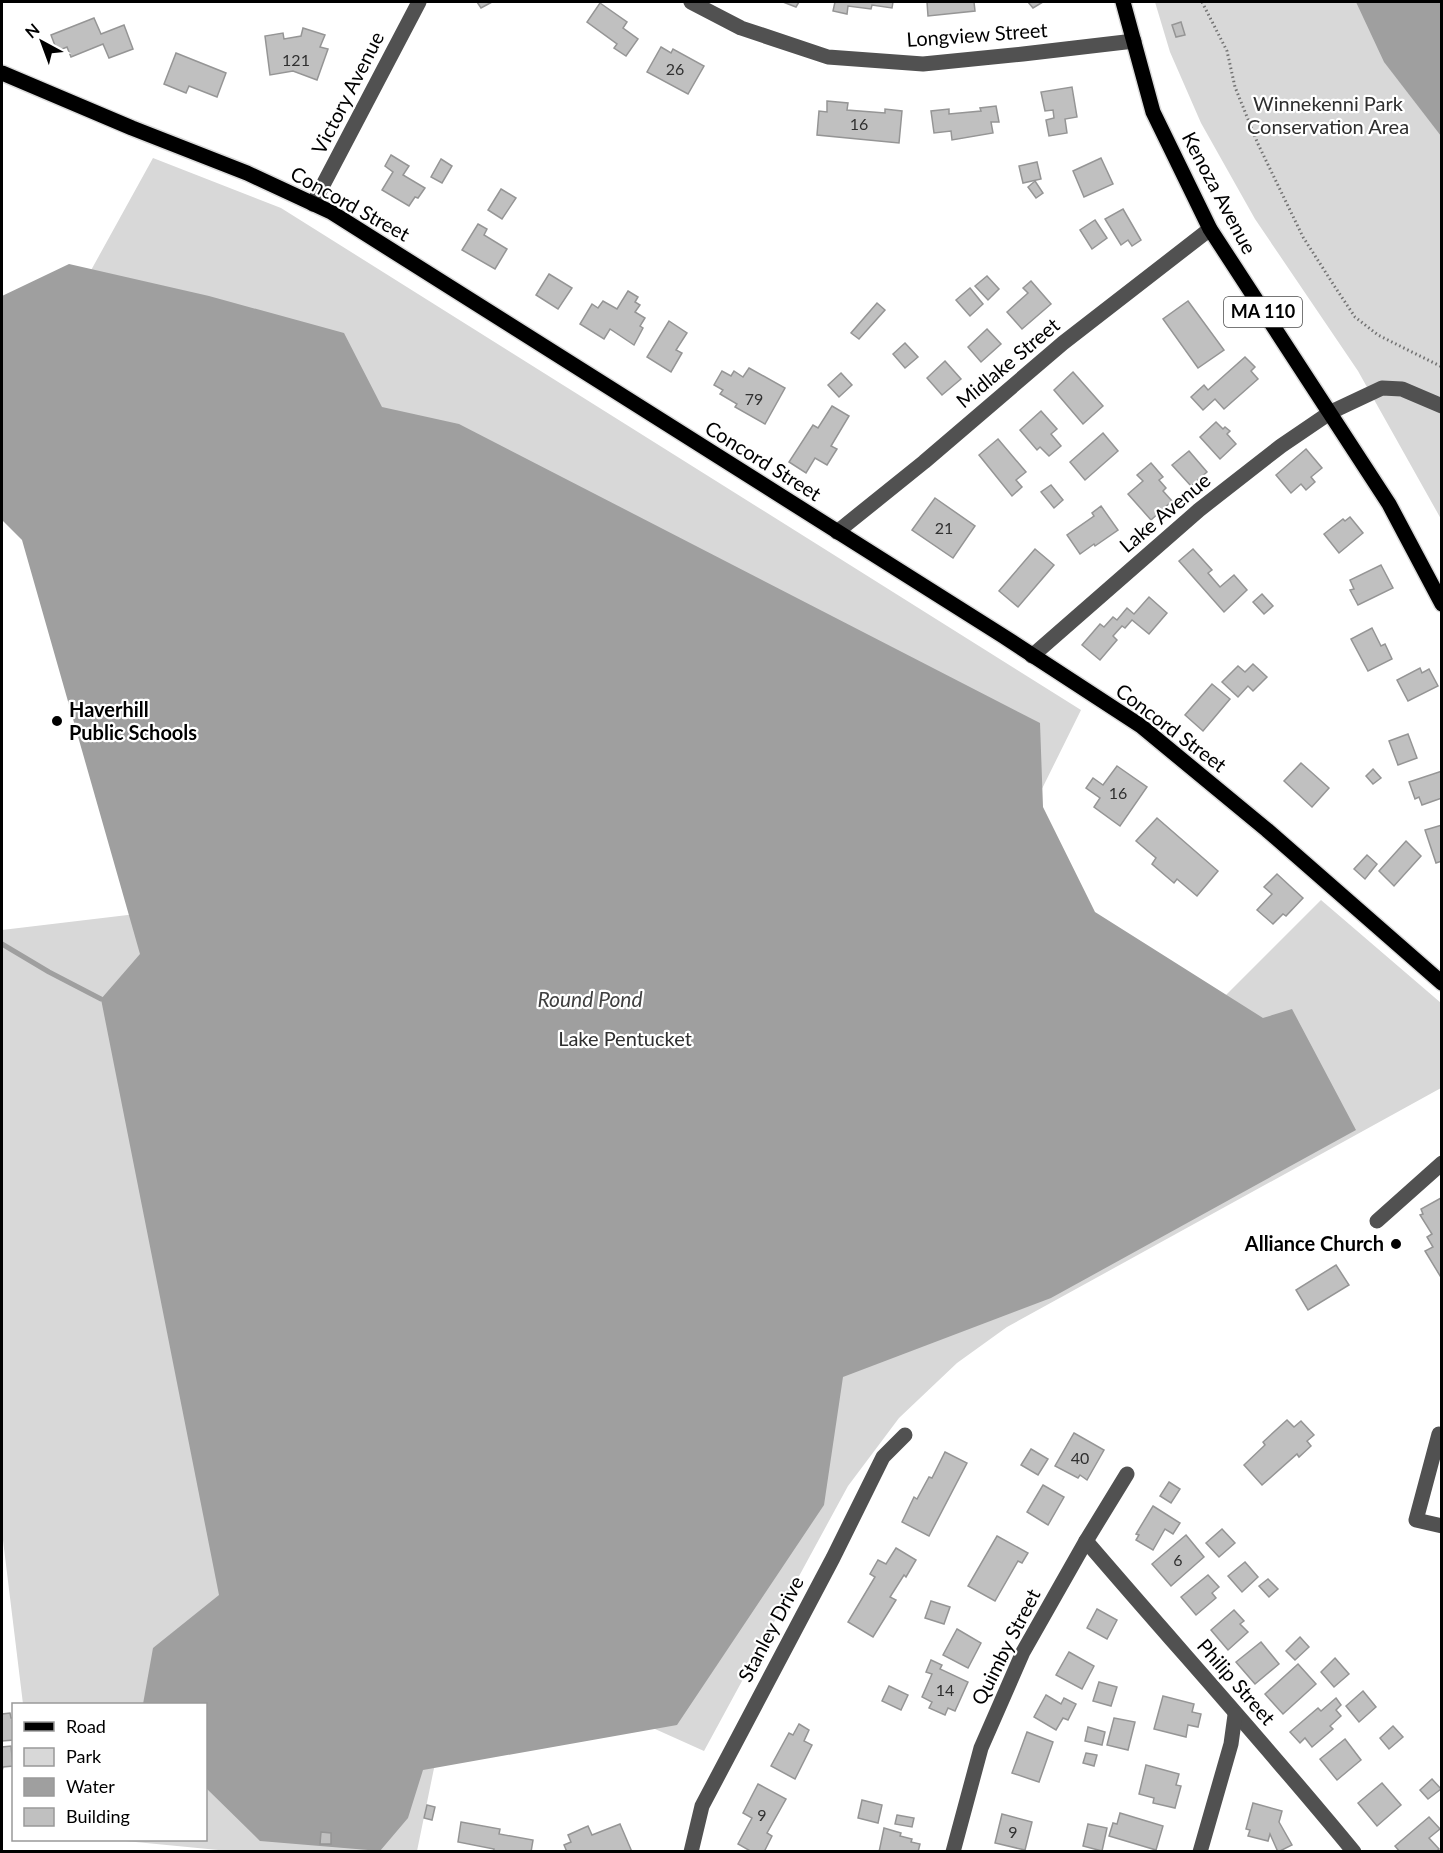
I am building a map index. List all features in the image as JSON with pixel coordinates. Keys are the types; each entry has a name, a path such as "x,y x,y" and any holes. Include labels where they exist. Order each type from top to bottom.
{"main road":[{"name":"Kenoza Avenue","path":"1123,2 1153,112 1210,229 1389,504 1442,604"},
{"name":"Concord Street","path":"2,73 132,128 247,172 331,212 1141,726 1267,830 1442,983"}],"street":[{"name":"Victory Avenue","path":"313,204 419,2"},
{"name":"Longview Street","path":"691,2 741,28 828,57 923,64 1134,41"},
{"name":"Midlake Street","path":"837,532 924,462 1063,343 1210,229"},
{"name":"Lake Avenue","path":"1032,656 1199,510 1281,446 1331,412 1382,388 1402,389 1442,406"},
{"path":"1377,1221 1442,1163"},
{"path":"1442,1435 1439,1434 1416,1520 1442,1526"},
{"name":"Stanley Drive","path":"691,1851 702,1806 833,1558 883,1457 905,1435"},
{"name":"Quimby Street","path":"953,1851 981,1748 1023,1652 1127,1474"},
{"name":"Philip Street","path":"1086,1542 1235,1715 1294,1779 1354,1851"},
{"path":"1200,1851 1231,1744 1235,1715"}],"path":[{"path":"1202,2 1227,51 1235,87 1258,144 1303,237 1355,317 1378,335 1442,367"}],"green space":[{"name":"Winnekenni Park Conservation Area","path":"1155,2 1441,2 1441,519 1358,371 1255,219 1201,123 1170,52"},
{"name":"Round Pond","path":"153,158 281,208 1081,710 1031,811 1090,921 1220,1001 1321,900 1441,1003 1441,1088 1007,1327 957,1363 899,1418 848,1486 704,1751 635,1720 439,1744 417,1851 239,1852 125,1841 207,1841 207,1703 23,1703 2,1532 2,930 178,909 84,283"}],"water":[{"path":"1356,2 1441,2 1441,136 1384,62"},
{"name":"Round Pond","path":"69,264 209,296 344,333 382,407 459,424 1040,723 1043,807 1095,912 1263,1018 1292,1009 1356,1130 1051,1298 843,1377 824,1505 677,1725 423,1770 408,1818 380,1851 260,1841 207,1789 207,1703 143,1703 153,1648 219,1595 101,999 140,954 22,540 2,520 2,296"}],"building":[{"path":"477,2 492,2 481,8"},
{"path":"783,2 799,2 796,7"},
{"path":"835,2 893,2 892,8 872,5 871,9 848,6 847,14 833,11"},
{"path":"927,2 974,2 975,11 928,16"},
{"path":"1028,2 1043,2 1033,8"},
{"path":"600,3 627,22 623,28 638,39 626,56 614,48 617,44 587,22"},
{"path":"94,18 101,34 124,25 133,49 109,58 103,44 71,57 67,47 57,51 51,35"},
{"path":"1181,22 1185,35 1176,37 1172,25"},
{"path":"303,28 325,35 320,47 328,49 317,80 293,71 270,75 265,36 283,33 284,39 301,36"},
{"path":"661,47 671,53 673,49 704,66 688,94 647,72"},
{"path":"176,53 226,73 217,97 189,86 186,93 164,84"},
{"path":"1072,87 1077,117 1065,119 1067,133 1049,136 1046,120 1054,118 1053,110 1045,111 1041,92"},
{"path":"827,101 848,103 847,110 885,113 885,109 902,111 899,143 817,135 819,111 827,112"},
{"path":"996,106 999,122 991,122 993,133 952,140 951,131 934,133 931,111 949,109 949,114 981,111 980,108"},
{"path":"391,155 409,166 403,175 425,188 409,206 382,190 393,172 385,166"},
{"path":"1101,158 1113,184 1084,197 1073,171"},
{"path":"441,159 452,166 442,183 431,177"},
{"path":"1037,162 1041,179 1023,183 1019,166"},
{"path":"1035,181 1043,193 1036,198 1028,187"},
{"path":"501,189 516,198 502,219 488,210"},
{"path":"1123,209 1141,240 1132,246 1128,240 1121,245 1105,219"},
{"path":"1095,220 1107,238 1092,249 1080,230"},
{"path":"478,224 487,229 484,235 507,249 495,269 462,250"},
{"path":"549,274 572,288 558,309 536,295"},
{"path":"987,276 999,289 988,300 975,286"},
{"path":"1031,281 1051,304 1022,329 1007,312 1028,293 1023,288"},
{"path":"970,288 983,304 970,316 956,300"},
{"path":"628,291 638,297 635,302 640,305 635,312 645,318 640,326 643,328 634,345 610,329 604,339 580,324 592,304 598,308 603,301 617,309"},
{"path":"1188,301 1224,350 1198,368 1163,319"},
{"path":"877,303 885,310 859,339 851,333"},
{"path":"669,321 687,333 676,350 682,353 671,372 647,357"},
{"path":"987,329 1001,344 981,362 968,347"},
{"path":"905,343 918,357 905,368 893,354"},
{"path":"1245,357 1255,367 1251,371 1258,379 1224,409 1215,399 1203,410 1191,397 1204,385 1208,390"},
{"path":"945,361 961,379 942,395 927,378"},
{"path":"749,368 785,388 765,424 735,407 737,404 720,394 723,390 714,385 722,371 731,376 734,371 743,377"},
{"path":"1073,372 1103,406 1083,424 1054,390"},
{"path":"841,373 852,385 839,397 828,385"},
{"path":"832,406 849,416 831,446 837,449 827,465 815,458 806,473 789,462 813,425 818,428"},
{"path":"1041,411 1057,429 1051,434 1061,446 1049,456 1040,447 1037,450 1020,430"},
{"path":"1216,422 1223,429 1225,427 1230,431 1227,434 1236,444 1220,459 1200,437"},
{"path":"1103,433 1118,451 1085,480 1070,462"},
{"path":"998,439 1026,472 1016,480 1022,487 1012,496 979,455"},
{"path":"1306,449 1322,468 1311,477 1315,482 1306,490 1301,484 1291,493 1276,475"},
{"path":"1189,451 1207,472 1191,486 1172,465"},
{"path":"1151,463 1163,477 1159,480 1166,488 1163,491 1172,501 1151,520 1128,494 1143,481 1137,475"},
{"path":"1051,485 1063,500 1054,508 1041,492"},
{"path":"935,498 975,526 953,558 912,530"},
{"path":"1101,506 1118,530 1080,554 1067,535 1094,516 1092,513"},
{"path":"1350,517 1363,533 1339,553 1324,534 1343,519 1345,521"},
{"path":"1035,549 1054,565 1018,607 999,591"},
{"path":"1193,549 1212,570 1208,573 1220,587 1234,575 1247,590 1224,612 1179,561"},
{"path":"1381,565 1393,588 1358,605 1350,590 1354,589 1350,580"},
{"path":"1262,594 1273,606 1264,614 1253,602"},
{"path":"1149,597 1167,613 1149,634 1132,620 1125,628 1122,626 1113,636 1117,640 1100,660 1082,645 1100,624 1104,627 1113,617 1117,620 1127,608 1134,614"},
{"path":"1372,628 1381,646 1385,644 1392,659 1368,671 1351,639"},
{"path":"1253,664 1267,677 1253,691 1248,686 1238,697 1222,682 1238,666 1245,672"},
{"path":"1420,668 1422,673 1429,669 1438,686 1408,701 1397,680"},
{"path":"1212,684 1230,699 1203,731 1185,715"},
{"path":"1408,734 1417,758 1398,765 1389,741"},
{"path":"1301,763 1329,788 1312,807 1284,781"},
{"path":"1117,766 1147,787 1120,826 1094,807 1100,798 1086,788 1093,778 1103,785"},
{"path":"1373,769 1381,778 1373,784 1366,776"},
{"path":"1442,771 1442,798 1422,805 1419,797 1415,799 1409,782"},
{"path":"1157,818 1218,871 1197,896 1177,879 1174,883 1152,864 1156,858 1136,841"},
{"path":"1442,825 1442,861 1436,863 1425,830"},
{"path":"1406,841 1421,856 1394,886 1379,871"},
{"path":"1367,855 1377,864 1365,879 1354,869"},
{"path":"1277,874 1303,898 1286,916 1283,914 1273,924 1257,910 1272,894 1264,887"},
{"path":"1441,1198 1442,1279 1425,1251 1433,1247 1427,1237 1432,1234 1420,1215 1423,1214 1421,1209"},
{"path":"1336,1265 1349,1285 1308,1310 1296,1290"},
{"path":"1287,1420 1294,1427 1301,1421 1314,1435 1307,1441 1311,1446 1299,1457 1297,1454 1262,1485 1244,1465 1265,1445 1263,1442"},
{"path":"1074,1433 1104,1450 1087,1480 1055,1466"},
{"path":"1031,1449 1048,1459 1038,1475 1021,1465"},
{"path":"945,1452 967,1463 929,1536 902,1522 914,1497 917,1499 929,1477 932,1478"},
{"path":"1169,1482 1180,1489 1171,1503 1160,1496"},
{"path":"1043,1485 1064,1497 1048,1525 1027,1512"},
{"path":"1153,1506 1180,1523 1173,1534 1165,1529 1153,1550 1136,1540 1139,1535 1136,1534"},
{"path":"1222,1529 1235,1543 1219,1557 1206,1543"},
{"path":"1186,1535 1204,1557 1171,1586 1152,1564"},
{"path":"997,1536 1028,1553 1022,1563 1018,1561 995,1601 968,1586"},
{"path":"896,1548 916,1560 890,1597 896,1600 873,1637 848,1622 875,1577 870,1574 878,1560 886,1564"},
{"path":"1245,1562 1258,1577 1242,1592 1228,1576"},
{"path":"1208,1575 1219,1587 1212,1593 1216,1598 1196,1615 1181,1597"},
{"path":"1268,1579 1278,1589 1269,1597 1259,1586"},
{"path":"931,1601 950,1607 944,1624 925,1618"},
{"path":"1097,1609 1117,1620 1107,1639 1087,1628"},
{"path":"1234,1610 1244,1621 1240,1624 1248,1632 1228,1650 1211,1630"},
{"path":"957,1629 981,1643 968,1668 943,1655"},
{"path":"1300,1637 1309,1647 1295,1660 1286,1651"},
{"path":"1261,1642 1279,1664 1255,1684 1236,1662"},
{"path":"1069,1652 1094,1666 1082,1689 1056,1675"},
{"path":"1335,1658 1349,1674 1334,1687 1321,1672"},
{"path":"931,1660 942,1665 940,1669 968,1682 955,1711 948,1708 945,1715 929,1708 932,1702 922,1697 932,1674 926,1672"},
{"path":"1298,1664 1316,1684 1283,1714 1265,1694"},
{"path":"1099,1682 1117,1687 1111,1706 1093,1701"},
{"path":"889,1686 908,1695 901,1710 882,1701"},
{"path":"1363,1691 1376,1707 1359,1722 1346,1706"},
{"path":"1046,1695 1061,1704 1064,1698 1076,1704 1068,1720 1063,1718 1056,1730 1034,1717"},
{"path":"1163,1696 1194,1704 1192,1712 1201,1714 1198,1727 1188,1725 1186,1737 1154,1729"},
{"path":"1336,1698 1341,1705 1336,1710 1341,1716 1330,1726 1333,1729 1312,1747 1305,1738 1300,1743 1290,1732 1318,1708 1321,1711"},
{"path":"10,1713 12,1718 12,1740 2,1741 2,1714"},
{"path":"1114,1718 1135,1722 1128,1750 1107,1745"},
{"path":"799,1724 809,1730 804,1741 812,1745 795,1779 771,1766 789,1733 793,1735"},
{"path":"1393,1726 1403,1737 1389,1749 1380,1738"},
{"path":"1088,1727 1105,1732 1102,1745 1085,1741"},
{"path":"1027,1732 1053,1742 1039,1782 1012,1773"},
{"path":"1345,1739 1361,1760 1337,1780 1320,1759"},
{"path":"11,1746 12,1766 3,1767 2,1771 2,1747"},
{"path":"1086,1753 1097,1755 1094,1766 1083,1763"},
{"path":"1146,1765 1179,1774 1176,1785 1181,1786 1175,1808 1153,1803 1154,1798 1139,1794"},
{"path":"1432,1779 1441,1789 1428,1799 1420,1790"},
{"path":"1382,1783 1401,1805 1377,1826 1358,1803"},
{"path":"758,1784 786,1799 767,1833 772,1836 764,1852 752,1852 738,1844 752,1818 743,1813"},
{"path":"862,1800 882,1805 878,1823 858,1818"},
{"path":"1253,1803 1282,1811 1279,1822 1292,1845 1278,1852 1270,1834 1268,1841 1248,1836 1250,1830 1246,1829"},
{"path":"427,1805 435,1807 432,1820 424,1818"},
{"path":"1120,1813 1163,1826 1156,1850 1109,1836 1113,1823 1117,1824"},
{"path":"1002,1814 1032,1822 1025,1850 995,1843"},
{"path":"897,1815 914,1818 912,1827 895,1824"},
{"path":"1429,1817 1440,1829 1429,1838 1439,1849 1436,1852 1400,1852 1395,1846"},
{"path":"461,1822 500,1829 499,1834 533,1840 531,1852 493,1852 494,1849 458,1842"},
{"path":"620,1824 632,1852 567,1852 564,1845 571,1842 568,1835 588,1826 592,1835"},
{"path":"1088,1824 1107,1828 1102,1851 1083,1846"},
{"path":"884,1828 901,1833 900,1836 920,1844 918,1852 879,1852"},
{"path":"321,1832 331,1833 331,1844 320,1844"}],"waterway":[{"path":"2,944 101,999"}],"place":[{"name":"Haverhill Public Schools","path":"57,721"},
{"name":"Alliance Church","path":"1396,1244"}],"park label":[{"name":"Lake Pentucket","path":"625,1039"}]}
